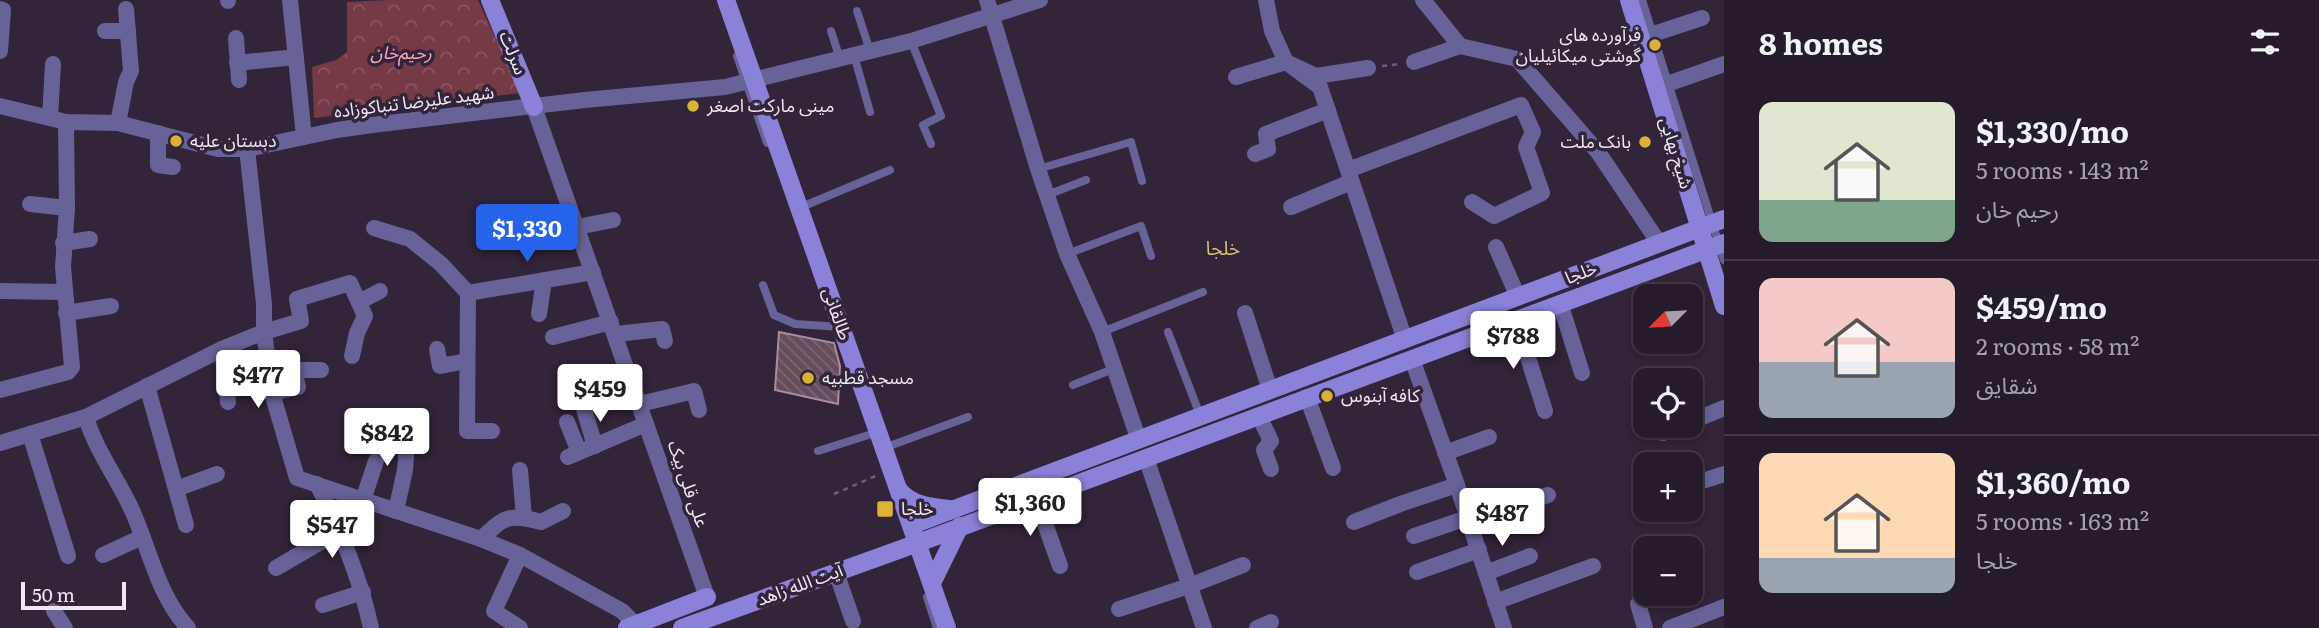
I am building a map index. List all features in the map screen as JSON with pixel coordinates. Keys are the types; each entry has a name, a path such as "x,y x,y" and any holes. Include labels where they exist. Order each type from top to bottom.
{"main road":[{"name":"سرلت","path":"490,0 534,107"},
{"name":"طالقانی","path":"726,0 750,82 799,208 837,327 912,525 914,544 932,583 947,628"},
{"name":"شیخ بهایی","path":"1629,0 1647,37 1712,223 1718,249 1724,306"},
{"name":"خلجا","path":"914,544 960,526 976,510 1138,438 1712,223"},
{"name":"خلجا","path":"912,525 952,509 976,510 1036,498 1617,282 1718,249"},
{"path":"1609,262 1617,282"},
{"path":"1346,362 1352,380"},
{"path":"898,490 905,498 920,505 952,509"},
{"path":"932,583 960,526"},
{"name":"آیت الله زاهد","path":"682,628 716,622 836,572 914,544"},
{"path":"631,627 707,597"}],"street":[{"path":"290,0 304,137"},
{"path":"987,0 1038,169 1067,254 1102,332 1138,438"},
{"name":"شهید علیرضا تنباکوزاده","path":"0,106 58,120 118,123 218,149 247,149 372,125 726,87 911,41 1040,0"},
{"path":"1266,0 1272,31 1286,62 1320,88 1405,340"},
{"path":"1423,0 1460,46"},
{"path":"0,9 3,10 0,51"},
{"path":"118,123 126,82 131,71 126,9"},
{"path":"1647,37 1702,18"},
{"path":"105,31 128,31"},
{"path":"236,38 239,80"},
{"path":"1414,62 1460,46 1517,59 1598,152 1659,243"},
{"path":"237,63 296,57"},
{"path":"1236,76 1286,62 1316,76 1368,68"},
{"path":"0,390 68,372 72,366 64,292 63,243 66,208 53,64"},
{"path":"1662,86 1724,64"},
{"path":"1291,207 1350,176 1521,105 1533,132 1526,147 1542,193 1494,216 1472,202"},
{"name":"علی قلی بیک","path":"534,107 707,597"},
{"path":"1255,154 1268,149 1266,134 1328,110"},
{"path":"158,133 158,165 173,167"},
{"path":"247,149 272,393 297,478 520,555 622,611 631,627"},
{"path":"30,204 66,208"},
{"path":"577,227 613,220"},
{"path":"374,228 410,239 441,264 468,293 467,431 492,432"},
{"path":"63,243 90,239"},
{"path":"1496,247 1518,297"},
{"path":"468,293 593,272"},
{"path":"539,314 544,280"},
{"path":"0,443 86,417 222,349 301,321 296,299 350,283 365,316 357,333 352,356"},
{"path":"1,290 64,292"},
{"path":"359,302 380,291"},
{"path":"1560,303 1582,373"},
{"path":"66,313 111,306"},
{"path":"1245,313 1270,390"},
{"path":"1516,320 1545,411"},
{"path":"553,337 613,328 662,328 665,341"},
{"path":"222,349 228,402"},
{"path":"437,349 440,366 467,361"},
{"path":"1412,359 1504,628"},
{"path":"272,393 298,387 294,370 321,370"},
{"path":"147,386 186,525"},
{"path":"640,404 694,391 699,410"},
{"path":"1307,397 1333,468"},
{"path":"1703,417 1724,408"},
{"path":"583,409 595,446"},
{"path":"1259,416 1271,441 1264,450 1271,469"},
{"path":"86,417 90,433 132,510 173,611 188,628"},
{"path":"567,422 574,455 646,424"},
{"path":"396,511 405,470 408,430"},
{"path":"30,434 68,555"},
{"path":"1445,453 1489,437"},
{"path":"1146,458 1204,628"},
{"path":"363,500 376,461"},
{"path":"520,470 524,517"},
{"path":"176,489 217,474"},
{"path":"1703,481 1724,474"},
{"path":"317,484 341,530 363,592 371,628"},
{"path":"1354,522 1457,485"},
{"path":"1414,536 1548,495"},
{"path":"1036,498 1060,566"},
{"path":"481,540 502,520 524,517 541,522 564,511"},
{"path":"276,568 341,530"},
{"path":"103,555 142,537"},
{"path":"1417,572 1479,550"},
{"path":"520,555 494,611 520,628"},
{"path":"1486,573 1531,556"},
{"path":"1119,609 1243,565"},
{"path":"1495,602 1593,566"},
{"path":"836,572 853,621"},
{"path":"324,605 363,592"},
{"path":"1639,606 1645,628"},
{"path":"1670,628 1703,622 1724,607"},
{"path":"54,611 65,628"}],"lane":[{"name":"طالقانی","path":"718,0 837,327"},
{"name":"شیخ بهایی","path":"1642,0 1647,37"},
{"path":"857,11 870,51"},
{"path":"831,31 847,57 870,112"},
{"path":"911,41 941,116 923,125 931,144"},
{"path":"1038,169 1131,142 1142,181"},
{"path":"799,208 890,170"},
{"path":"1047,195 1086,180"},
{"path":"1067,254 1141,226 1151,256"},
{"path":"763,285 774,315 795,324 837,327"},
{"path":"1102,332 1203,292"},
{"path":"1168,332 1200,415"},
{"path":"1073,385 1113,369"},
{"path":"818,451 968,417"},
{"name":"طالقانی","path":"878,438 884,473 914,544 937,628"}],"path":[{"path":"1368,68 1414,62"},
{"path":"834,494 884,473"}],"green space":[{"name":"رحیم‌خان","path":"478,0 521,93 314,118 312,67 336,60 347,52 347,2"}],"building":[{"name":"مسجد قطبیه","path":"779,332 834,343 840,366 838,404 775,390"}],"place":[{"name":"فرآورده های گوشتی میکائیلیان","path":"1655,45"},
{"name":"مینی مارکت اصغر","path":"693,106"},
{"name":"دبستان علیه","path":"176,141"},
{"name":"بانک ملت","path":"1645,142"},
{"name":"مسجد قطبیه","path":"808,378"},
{"name":"کافه آبنوس","path":"1327,396"},
{"name":"خلجا","path":"885,509"}],"district":[{"name":"خلجا","path":"1223,248"}]}
